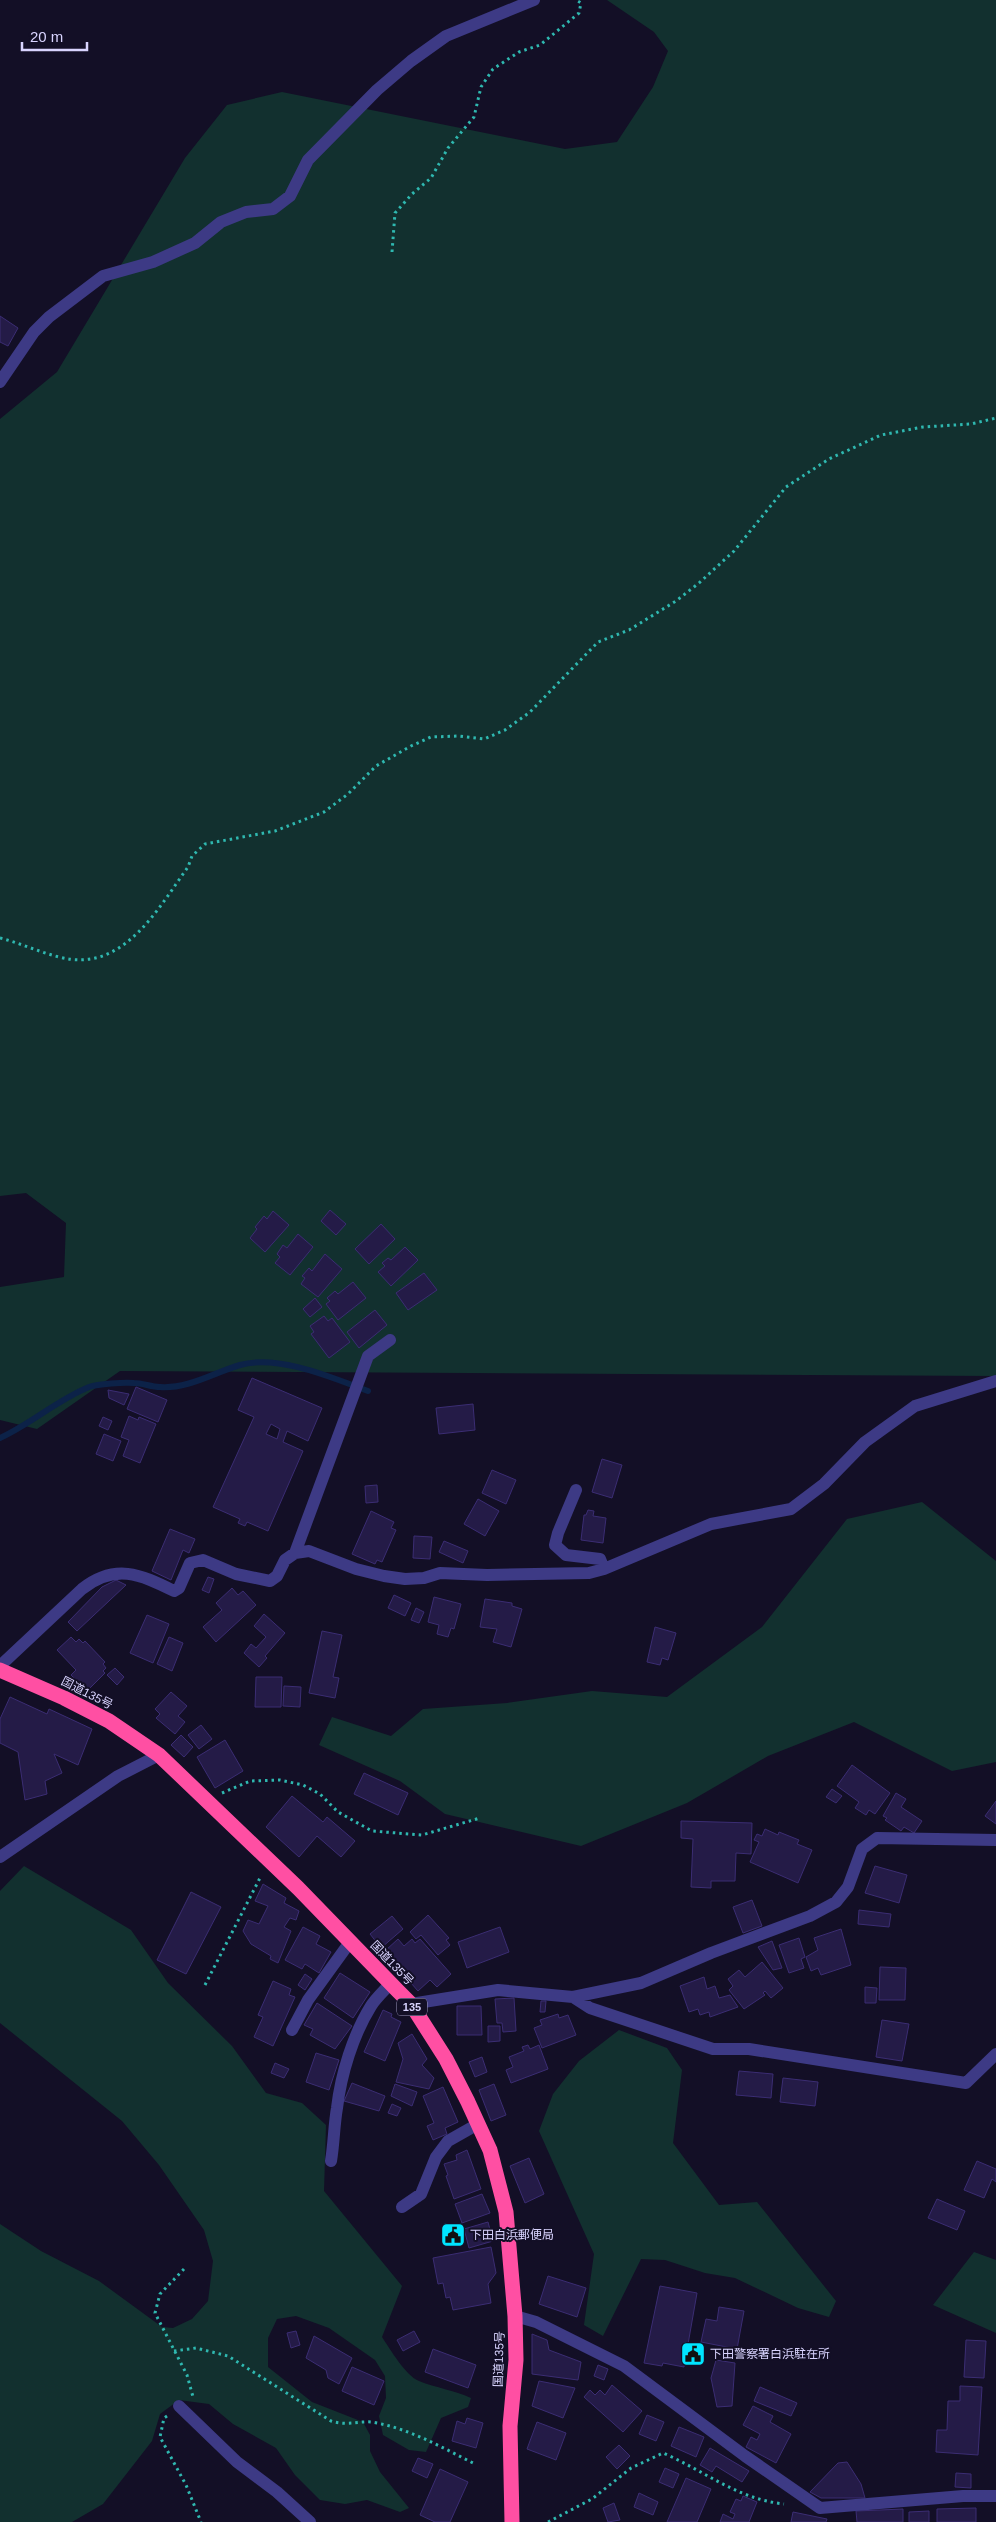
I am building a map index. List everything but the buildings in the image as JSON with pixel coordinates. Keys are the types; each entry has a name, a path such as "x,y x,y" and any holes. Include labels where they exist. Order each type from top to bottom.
{"highway":[{"name":"国道135号","path":"0,1670 64,1698 109,1721 158,1755 270,1860 411,2004 446,2059 490,2150 506,2212 515,2316 516,2360 510,2426 512,2522"}],"street":[{"path":"0,382 34,332 49,316 103,276 153,262 195,242 221,222 246,212 273,209 290,196 308,160 377,90 411,61 446,36 534,0"},
{"path":"295,1553 368,1356 390,1340"},
{"path":"0,1666 94,1579 111,1573 135,1574 174,1591 179,1588 190,1563 203,1560 236,1574 270,1581 277,1576 285,1560 295,1553 309,1551 356,1569 405,1579 424,1578 440,1573 487,1575 589,1573 604,1569 711,1524 791,1509 824,1484 865,1442 915,1406 996,1381"},
{"path":"576,1490 558,1532 556,1545 566,1555 600,1559 604,1569"},
{"path":"0,1857 118,1776 158,1755"},
{"path":"411,2004 498,1990 573,1997 641,1983 711,1953 810,1916 836,1902 848,1887 862,1849 876,1838 996,1840"},
{"path":"292,2030 308,2000 350,1942"},
{"path":"331,2161 336,2133 336,2108 359,2028 372,2004 391,1983"},
{"path":"573,1997 590,2008 713,2049 749,2049 966,2083 996,2054"},
{"path":"402,2208 420,2194 436,2157 448,2141 478,2124"},
{"path":"515,2316 536,2322 624,2366 744,2456 820,2508 963,2496 996,2496"},
{"path":"179,2406 237,2462 277,2492 310,2522"}],"path":[{"path":"392,252 395,213 412,194 431,178 448,148 474,117 482,87 493,69 520,52 540,45 567,25 579,14 581,3 576,0"},
{"path":"0,938 60,958 86,959 113,953 134,938 188,867 192,856 205,844 275,831 324,812 348,794 376,766 431,737 458,736 484,739 505,730 530,712 598,642 629,630 676,601 699,583 734,551 786,487 829,459 881,435 923,427 971,424 996,418"},
{"path":"211,1804 226,1790 250,1781 280,1780 303,1785 320,1794 338,1812 372,1831 422,1835 480,1818"},
{"path":"205,1984 270,1860"},
{"path":"174,2351 196,2348 228,2356 331,2421 344,2425 374,2422 391,2426 419,2437 475,2464"},
{"path":"548,2522 592,2499 631,2468 664,2453 688,2464 722,2485 770,2502 786,2504"}],"green space":[{"path":"607,0 996,0 996,1376 120,1371 37,1429 0,1420 0,1287 64,1277 66,1223 26,1193 0,1196 0,419 57,372 185,158 227,105 282,92 565,149 617,142 653,87 668,51 654,32"},
{"path":"922,1502 996,1561 996,1762 952,1771 854,1722 768,1756 687,1803 581,1846 445,1814 400,1781 319,1745 332,1717 391,1736 423,1709 507,1703 592,1691 667,1697 762,1627 847,1519"},
{"path":"24,1866 131,1930 168,1983 232,2046 266,2093 302,2103 326,2125 324,2191 402,2286 382,2337 399,2362 414,2378 471,2398 468,2407 441,2418 426,2452 409,2450 383,2435 379,2416 386,2398 385,2376 375,2360 329,2328 296,2316 277,2319 268,2338 268,2367 312,2402 363,2422 370,2435 370,2451 380,2472 409,2508 400,2512 367,2500 345,2504 320,2500 295,2475 276,2448 233,2424 209,2404 179,2400 160,2414 152,2441 103,2504 72,2522 0,2522 0,2224 41,2251 99,2281 162,2327 173,2328 192,2319 208,2301 213,2261 204,2230 159,2165 122,2121 0,2023 0,1891"},
{"path":"619,2030 667,2048 682,2070 673,2143 719,2205 757,2202 836,2301 829,2317 798,2308 735,2278 705,2273 665,2260 641,2259 603,2336 584,2325 594,2254 539,2131 553,2094 579,2061"},
{"path":"974,2252 996,2260 996,2333 933,2305"}],"waterway":[{"path":"0,1438 66,1398 89,1387 124,1383 160,1387 181,1386 230,1368 255,1362 288,1365 305,1369 368,1391"}],"place":[{"name":"下田白浜郵便局","path":"453,2235"},
{"name":"下田警察署白浜駐在所","path":"693,2354"}]}
